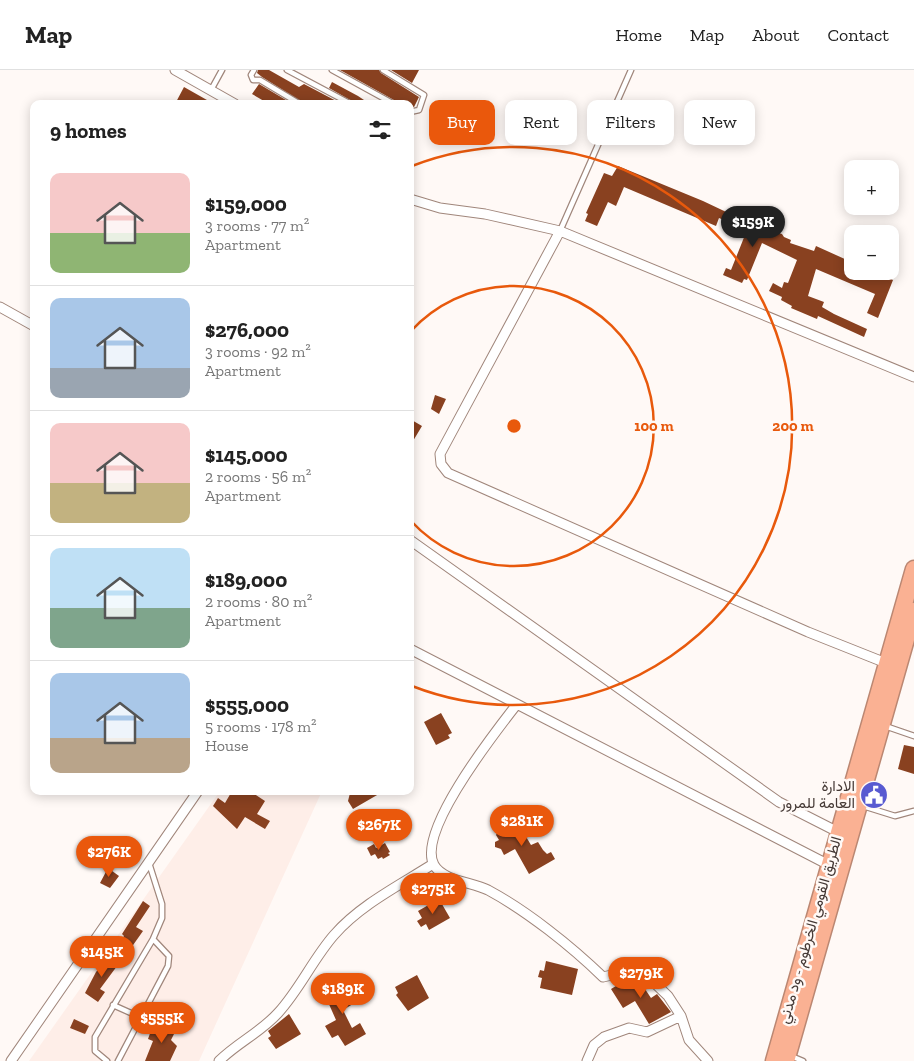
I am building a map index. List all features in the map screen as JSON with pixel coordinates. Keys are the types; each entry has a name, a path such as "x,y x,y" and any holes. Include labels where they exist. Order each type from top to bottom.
{"highway":[{"name":"الطريق القومي الخرطوم - ود مدني","path":"782,1059 828,865 838,832 853,803 881,724 914,569"},
{"name":"الطريق القومي الخرطوم - ود مدني","path":"782,1059 892,666 911,631 914,611"}],"street":[{"path":"175,70 184,73 228,100"},
{"path":"414,200 440,208 485,214 560,231 914,377"},
{"path":"560,231 440,454 441,464 448,473 799,628 892,666"},
{"path":"0,307 30,324"},
{"path":"414,543 779,802 838,832"},
{"path":"414,651 828,865"},
{"path":"517,704 469,768 442,817 434,833 431,847 433,864 439,872 488,891 512,906 569,946 603,977 642,970 668,996 681,1016 685,1034 708,1061"},
{"path":"11,1061 195,795"},
{"path":"219,1061 279,1012 292,996 319,954 348,922 378,899 433,864"},
{"path":"586,1061 594,1045 604,1037 629,1028 647,1032 681,1016"}],"lane":[{"path":"211,90 222,70"},
{"path":"254,70 251,75 253,80 260,80 293,100"},
{"path":"287,70 343,100"},
{"path":"332,70 387,100"},
{"path":"382,70 424,95 419,110 414,111"},
{"path":"560,231 631,70"},
{"path":"881,724 914,736"},
{"path":"853,803 895,816 914,811"},
{"path":"107,1061 97,1054 94,1046 96,1037 153,939 162,918 162,904 149,863"},
{"path":"118,1061 168,966 170,959 167,953 153,939"},
{"path":"113,1005 142,1018"},
{"path":"782,1059 804,1061"}],"shaded area":[{"path":"217,795 320,795 199,1061 29,1061"}],"building":[{"path":"258,70 269,70 299,87 304,84 334,100 299,100 257,73"},
{"path":"340,70 379,70 419,97 414,107 414,100 394,100"},
{"path":"391,70 419,70 412,83"},
{"path":"332,82 364,100 350,100 329,88"},
{"path":"259,84 286,100 262,100 252,94"},
{"path":"184,87 207,100 177,100"},
{"path":"618,166 703,201 760,228 782,234 791,240 790,243 814,251 816,246 844,258 844,280 893,280 878,318 867,313 875,294 816,269 808,296 824,302 822,307 834,314 867,329 864,337 818,316 817,319 791,308 792,306 781,300 782,297 769,291 773,283 782,288 784,282 788,283 797,260 762,243 747,280 744,279 742,283 723,275 726,268 731,270 747,230 719,218 716,226 624,187 616,206 608,202 597,226 585,221 588,214 586,213 604,173 612,176"},
{"path":"435,395 446,399 439,414 431,409"},
{"path":"414,421 422,426 414,439"},
{"path":"441,713 452,733 448,735 450,738 436,745 424,722"},
{"path":"904,745 914,747 914,774 898,769"},
{"path":"230,795 256,795 265,801 257,814 270,821 265,829 245,817 237,829 213,806 218,798 225,803"},
{"path":"350,795 377,795 353,809 348,801"},
{"path":"516,820 531,845 538,842 547,854 551,852 555,859 529,874 515,849 504,855 501,849 495,847 495,842 499,840 496,835 498,831"},
{"path":"385,843 390,855 383,859 382,857 378,859 375,854 371,856 367,848 374,844 376,848"},
{"path":"108,868 119,876 110,888 100,883"},
{"path":"439,899 450,918 429,930 426,924 421,927 417,921 422,918 418,911"},
{"path":"143,901 150,906 136,927 143,931 131,948 121,941 124,936 122,934"},
{"path":"111,954 120,962 100,989 105,992 98,1002 85,993 96,972"},
{"path":"546,961 578,969 572,995 540,988 542,978 538,977 540,970 544,971"},
{"path":"417,975 429,998 408,1011 396,995 398,993 395,987"},
{"path":"631,977 637,977 651,998 657,994 671,1012 649,1024 635,1001 623,1008 611,989"},
{"path":"337,986 340,991 354,987 361,999 343,1010 352,1028 360,1023 366,1034 345,1046 338,1035 332,1038 325,1026 336,1020 324,993"},
{"path":"289,1014 301,1034 276,1049 268,1038 271,1036 268,1031"},
{"path":"74,1019 89,1026 85,1034 70,1028"},
{"path":"173,1020 179,1024 171,1040 177,1046 170,1061 145,1061 153,1041 148,1039 153,1025 166,1031"}],"place":[{"name":"الادارة العامة للمرور","path":"874,795"}]}
